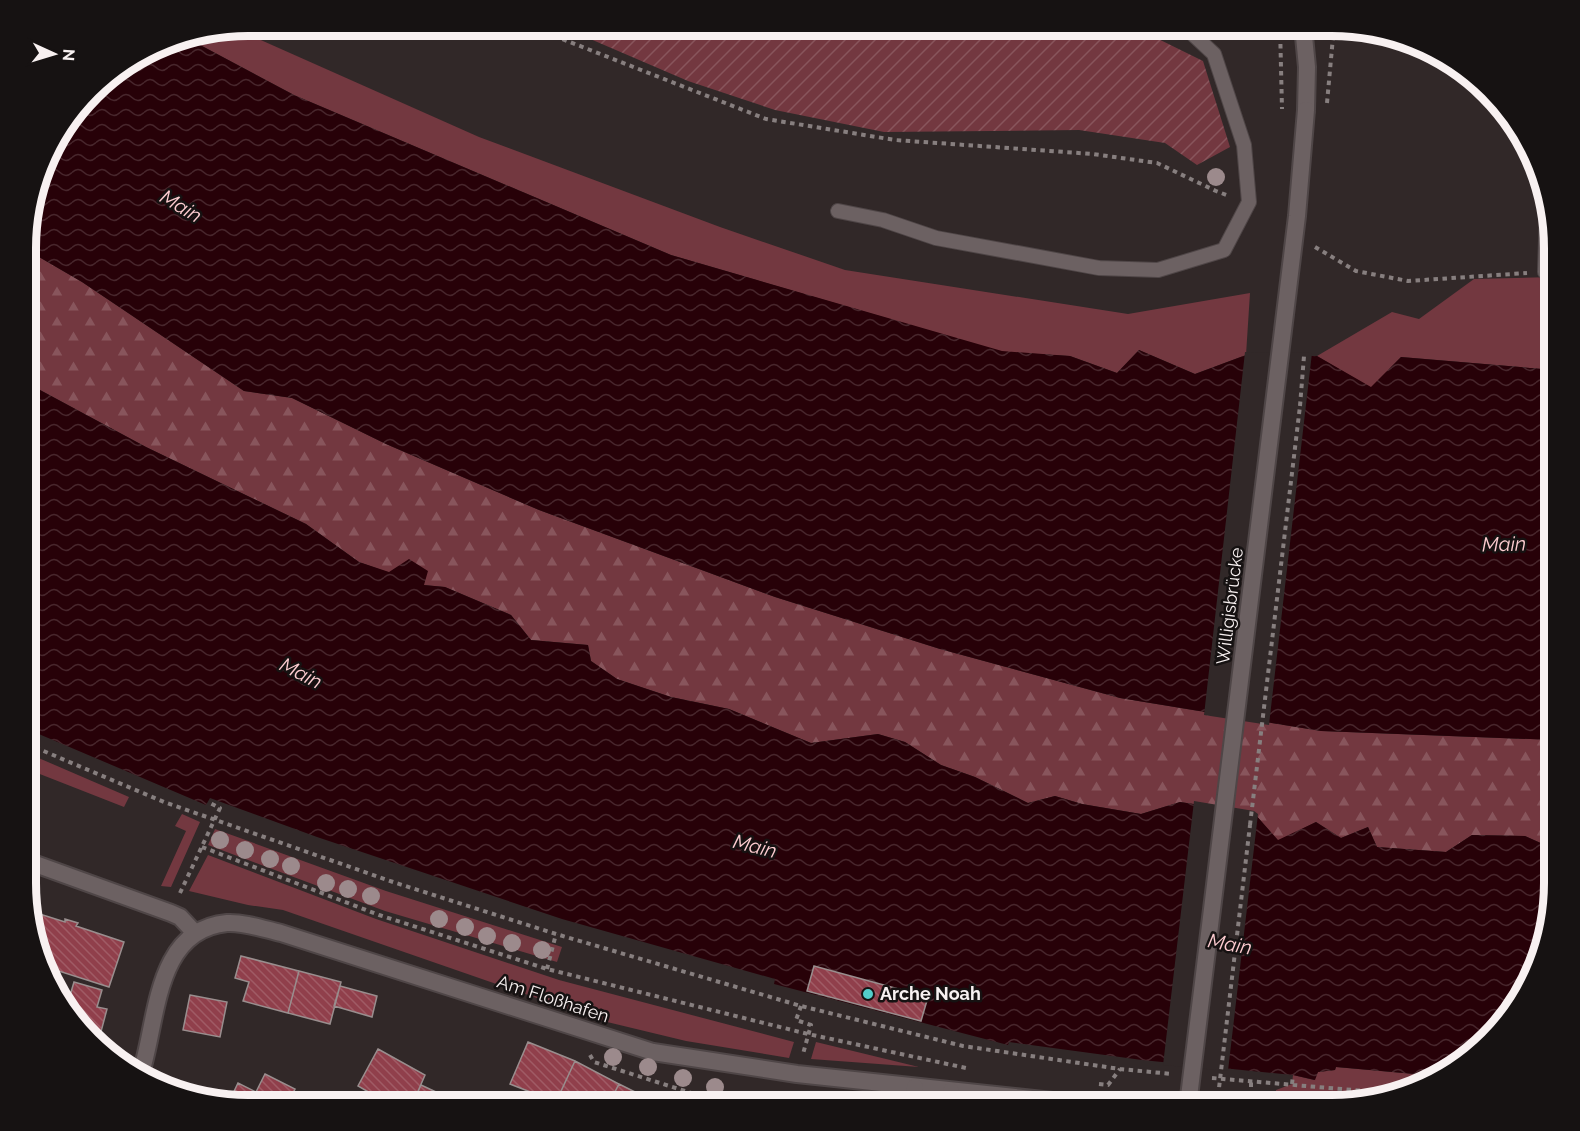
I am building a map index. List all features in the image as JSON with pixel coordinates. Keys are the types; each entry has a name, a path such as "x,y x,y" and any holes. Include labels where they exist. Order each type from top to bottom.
{"street":[{"name":"Willigisbrücke","path":"1189,1095 1297,216 1306,110 1307,67 1304,36"},
{"path":"36,864 171,913 180,917 195,933 176,954 166,971 142,1067"},
{"name":"Am Floßhafen","path":"195,933 227,923 281,933 653,1052 797,1074 915,1087 940,1095"},
{"path":"915,1087 915,1095"}],"lane":[{"path":"838,211 883,220 936,238 1099,268 1158,270 1224,250 1249,202 1244,145 1214,54 1195,36"}],"path":[{"path":"554,36 766,119 895,140 1093,154 1157,163 1216,191 1249,202"},
{"path":"1281,36 1282,112"},
{"path":"1309,243 1356,271 1408,281 1544,272"},
{"path":"1218,1095 1299,406"},
{"path":"36,748 164,802 396,883 556,934 801,1006 963,1046 1120,1069 1174,1074"},
{"path":"171,913 220,808 208,802"},
{"path":"202,847 379,915 547,969 808,1034 975,1069"},
{"path":"547,969 556,934"},
{"path":"801,1006 796,1020 811,1025 808,1034"},
{"path":"570,1025 594,1062 698,1095"},
{"path":"1097,1084 1108,1085 1120,1069"},
{"path":"1292,1084 1293,1075"},
{"path":"1208,1077 1371,1091"},
{"path":"1251,1082 1251,1095"}],"green space":[{"path":"234,36 252,36 479,137 720,227 845,270 1128,314 1250,293 1246,355 1195,374 1139,350 1117,373 1070,356 1002,352 671,255 294,95 195,42"},
{"path":"583,36 1152,36 1203,61 1230,147 1197,165 1165,143 1079,130 884,132 775,110 688,81"},
{"path":"36,255 82,282 244,391 292,398 386,444 539,510 775,597 940,649 1120,698 1321,731 1544,740 1544,845 1525,836 1472,835 1446,852 1377,847 1368,827 1341,838 1316,822 1278,841 1254,813 1180,802 1141,814 1082,804 1055,796 1028,803 975,777 941,765 905,742 878,734 811,743 729,709 671,697 617,679 591,661 588,645 531,640 511,615 445,587 423,585 359,562 306,524 146,447 36,388"},
{"path":"1544,277 1544,369 1401,357 1371,388 1317,356 1392,312 1419,319 1474,279"},
{"path":"36,757 129,797 124,807 36,773"},
{"path":"182,814 200,822 171,887 161,886 186,831 175,826"},
{"path":"215,829 386,891 562,947 557,962 385,911 208,845"},
{"path":"208,855 376,919 559,980 794,1042 789,1058 686,1041 603,1021 283,910 248,905 189,891"},
{"path":"816,1042 919,1067 811,1059"},
{"path":"1336,1067 1422,1075 1387,1088 1346,1095 1276,1095 1276,1090 1292,1084 1293,1075 1314,1080 1318,1072 1335,1070"}],"water":[{"name":"Main","path":"195,42 294,95 671,255 1002,351 1070,356 1117,373 1139,350 1195,374 1246,355 1317,356 1371,387 1401,357 1544,369 1544,740 1321,731 1120,698 940,649 775,597 539,510 386,444 292,398 244,391 82,282 36,255 40,206 47,180 58,154 72,130 89,108 119,80 154,58"},
{"name":"Main","path":"36,388 146,447 306,524 359,562 389,572 409,559 428,571 424,585 445,587 511,615 531,640 588,645 591,661 617,679 671,697 729,709 811,743 878,734 905,742 941,765 975,777 1028,803 1055,796 1082,804 1141,814 1180,802 1254,813 1278,840 1316,822 1341,838 1368,827 1377,847 1446,852 1472,835 1525,836 1544,845 1544,897 1537,938 1516,989 1491,1023 1461,1051 1422,1075 1336,1067 1335,1070 1318,1072 1315,1080 1293,1075 1142,1060 1009,1042 1008,1045 774,984 775,979 562,919 317,837 210,798 206,805 36,733"}],"pier":[{"path":"1245,352 1312,353 1269,725 1204,715"},
{"path":"1194,801 1254,811 1258,814 1228,1071 1163,1065"}],"building":[{"path":"38,914 65,922 65,919 78,923 76,926 124,942 109,987 55,970 43,938"},
{"path":"241,956 299,971 288,1013 243,1001 249,982 235,978"},
{"name":"Arche Noah","path":"814,966 928,997 921,1021 807,991"},
{"path":"299,971 341,982 330,1024 288,1013"},
{"path":"74,982 102,990 97,1007 107,1009 100,1035 80,1012 70,997"},
{"path":"340,986 377,996 372,1017 334,1006"},
{"path":"190,995 227,1002 220,1037 183,1030"},
{"path":"528,1042 575,1061 559,1095 538,1095 510,1084"},
{"path":"378,1049 425,1075 416,1095 374,1095 358,1086"},
{"path":"575,1061 619,1084 613,1095 559,1095"},
{"path":"265,1074 295,1089 292,1095 232,1095 238,1083 256,1092"},
{"path":"619,1084 641,1095 613,1095"},
{"path":"421,1085 442,1095 416,1095"}],"place":[{"name":"Arche Noah","path":"868,994"}]}
